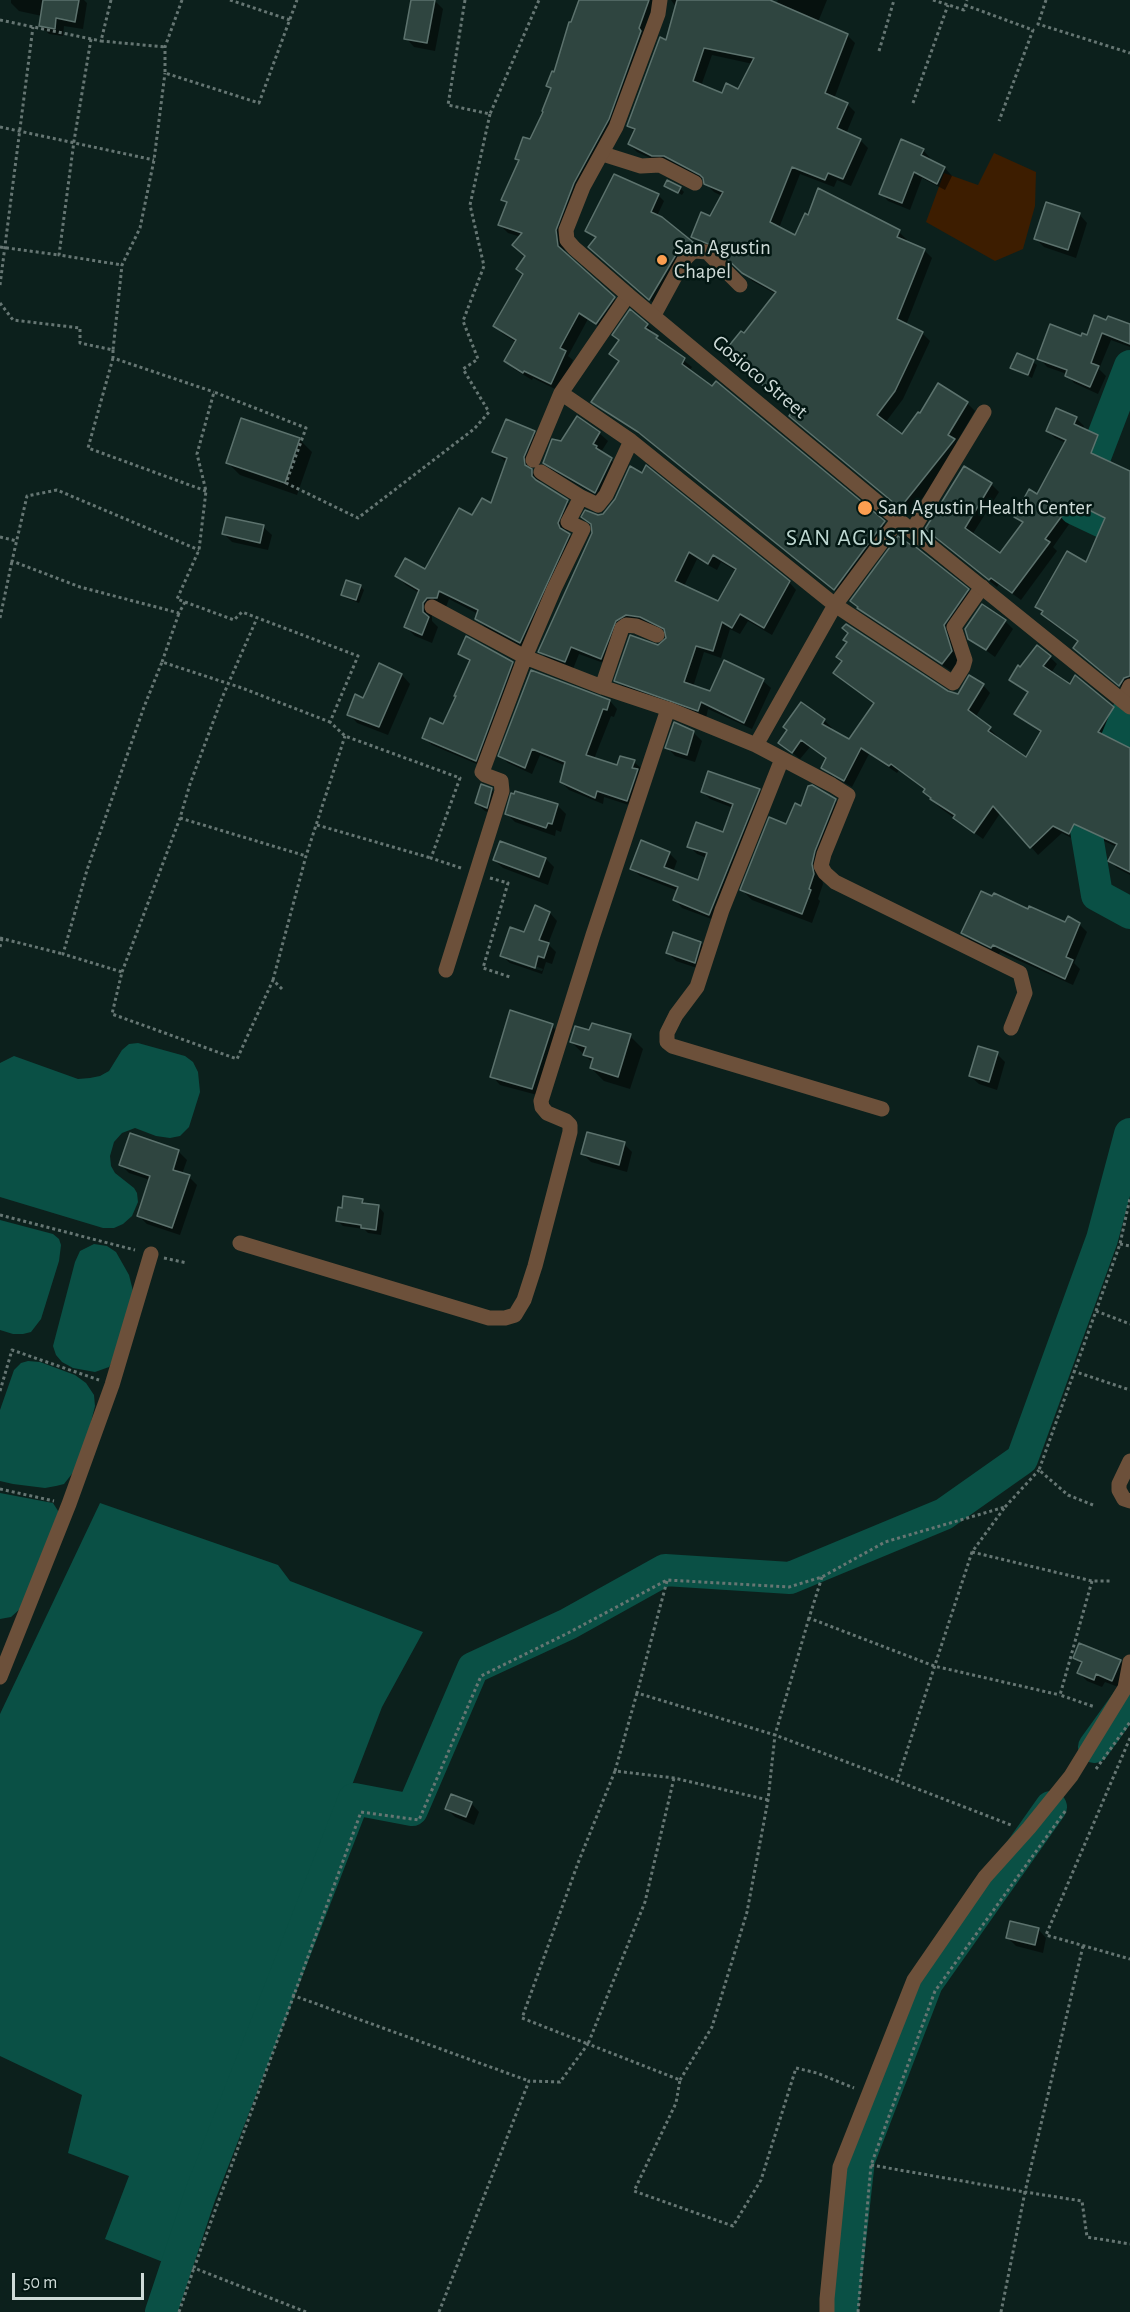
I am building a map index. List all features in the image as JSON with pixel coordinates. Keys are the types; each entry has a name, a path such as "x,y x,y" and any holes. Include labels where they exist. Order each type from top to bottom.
{"street":[{"name":"Gosioco Street","path":"660,0 658,14 616,127 603,154 582,187 566,230 567,240 628,295 912,531 1126,703"},
{"path":"603,154 641,166 660,165 695,183"},
{"path":"654,315 684,260 695,251 707,252 740,285"},
{"path":"628,295 561,393 537,466 580,497 598,505 606,495 631,441"},
{"path":"561,393 631,441 835,605 953,683 965,660 954,627 982,587"},
{"path":"912,531 984,412"},
{"path":"446,970 502,786 501,781 482,772 525,657 583,529 568,522 580,497"},
{"path":"756,745 835,605 899,519"},
{"path":"432,607 525,657 602,687 668,709 756,745 848,795 821,866 829,878 1020,973 1025,993 1011,1028"},
{"path":"602,687 622,628 636,626 657,634"},
{"path":"1126,703 1130,686"},
{"path":"240,1242 489,1318 505,1318 515,1315 524,1300 531,1277 570,1132 570,1125 547,1113 541,1101 668,709"},
{"path":"782,759 722,910 697,987 676,1015 667,1034 667,1042 672,1046 882,1109"},
{"path":"0,1677 69,1504 112,1385 151,1254"},
{"path":"1130,1461 1119,1484 1119,1490 1124,1499 1130,1501"},
{"path":"827,2312 840,2167 914,1980 985,1877 1071,1776 1125,1688 1130,1662"}],"path":[{"path":"101,41 111,0"},
{"path":"182,0 165,47 165,73 154,160 140,228 122,265 113,358 88,448 206,491"},
{"path":"230,0 290,20"},
{"path":"165,73 259,103 297,0"},
{"path":"465,0 447,105 490,114"},
{"path":"113,358 214,392 306,428 286,483 358,518 474,429 489,412 462,369 478,358 463,321 484,266 470,205 490,114 539,0"},
{"path":"879,51 894,0"},
{"path":"933,0 964,10 967,0"},
{"path":"1046,0 1038,24 1130,53"},
{"path":"913,103 948,5"},
{"path":"965,5 1033,30 999,120"},
{"path":"0,20 101,41 165,47"},
{"path":"0,285 2,247 33,27"},
{"path":"59,255 74,141 91,39"},
{"path":"0,127 74,141 154,160"},
{"path":"2,247 122,265"},
{"path":"0,303 13,321 80,328 80,343 113,350"},
{"path":"214,392 197,454 206,491 199,550 177,599 234,620 242,612 358,656 330,722"},
{"path":"0,618 27,496 57,490 199,550"},
{"path":"0,537 17,541"},
{"path":"12,561 80,587 179,613"},
{"path":"63,954 87,870 144,707 184,602"},
{"path":"257,618 190,784 180,818 122,972 112,1014 237,1059 273,980 306,856 345,736"},
{"path":"162,662 229,683 330,722 345,736 459,778 431,858"},
{"path":"180,818 306,856"},
{"path":"317,825 508,883 483,968 510,977"},
{"path":"0,947 1,938 122,972"},
{"path":"273,980 282,989"},
{"path":"897,1781 972,1552 1005,1507 1040,1470 1073,1371 1120,1244 1130,1198"},
{"path":"0,1215 187,1263"},
{"path":"1120,1244 1130,1246"},
{"path":"1096,1311 1130,1324"},
{"path":"0,1391 12,1350 112,1385"},
{"path":"1073,1371 1130,1390"},
{"path":"1040,1470 1068,1495 1093,1505"},
{"path":"0,1490 69,1504"},
{"path":"179,2312 292,1995 361,1812 419,1820 481,1676 667,1580 789,1587 822,1577 885,1542 1005,1507"},
{"path":"972,1552 1092,1581 1111,1581"},
{"path":"822,1577 775,1735 768,1800 747,1912 712,2027 680,2080 676,2103 633,2191 733,2226 760,2180 796,2068 817,2073 857,2090"},
{"path":"667,1580 615,1771 578,1863 522,2018 680,2080"},
{"path":"1060,1695 1092,1581"},
{"path":"808,1618 934,1666 1060,1695 1101,1709"},
{"path":"637,1693 775,1735 1018,1827"},
{"path":"1095,1770 1130,1722"},
{"path":"1130,1738 1046,1935 1130,1959"},
{"path":"615,1771 674,1778 768,1800"},
{"path":"292,1995 529,2081 560,2082 588,2044 645,1902 674,1778"},
{"path":"858,2312 871,2165 935,1991 1067,1809"},
{"path":"1001,2312 1025,2192 1083,1946"},
{"path":"439,2312 529,2081"},
{"path":"871,2165 1082,2201 1087,2237 1130,2244"},
{"path":"194,2268 306,2312"}],"shaded area":[{"path":"994,153 1036,172 1035,206 1023,249 995,261 926,222 944,173 978,185"},
{"path":"138,1043 185,1056 193,1062 198,1072 200,1092 189,1127 180,1136 170,1138 156,1136 135,1128 122,1133 114,1142 110,1156 111,1166 115,1173 137,1193 138,1202 132,1216 114,1228 103,1228 0,1197 0,1063 14,1056 78,1079 90,1078 109,1071 122,1050 129,1044"},
{"path":"0,1220 53,1234 59,1239 61,1245 59,1261 41,1319 31,1332 23,1334 0,1330"},
{"path":"94,1244 107,1246 116,1252 129,1275 133,1291 114,1358 109,1367 95,1372 73,1368 62,1362 53,1346 75,1262 80,1251"},
{"path":"40,1362 75,1375 86,1383 94,1395 95,1406 89,1430 75,1470 64,1484 45,1488 0,1481 0,1410 14,1370 21,1363"},
{"path":"0,1493 53,1503 60,1514 21,1608 11,1617 0,1619"},
{"path":"100,1503 278,1565 290,1581 423,1632 382,1707 168,2264 105,2239 129,2176 68,2153 82,2095 0,2056 0,1714"}],"building":[{"path":"43,0 79,0 75,22 56,18 55,29 39,26"},
{"path":"411,0 435,0 427,43 404,39"},
{"path":"579,0 649,0 639,28 641,31 609,119 574,183 556,230 558,246 615,297 596,324 579,313 560,348 566,351 551,384 524,371 523,373 504,361 516,340 493,326 523,274 516,269 525,256 512,245 522,233 498,225 507,202 501,200 519,160 515,159 523,137 530,139 543,112 551,88 546,86 552,71 554,72 569,22 571,22"},
{"path":"677,0 770,0 848,34 825,93 848,103 837,128 861,139 843,179 828,173 825,180 792,167 770,222 795,235 805,213 808,215 818,188 900,230 897,237 925,249 897,319 923,332 895,391 877,415 902,434 918,412 920,413 938,383 968,402 948,435 955,439 900,508 789,416 793,410 723,353 741,331 744,333 776,292 742,273 726,258 730,253 691,237 701,212 710,216 723,192 704,184 700,175 664,156 652,156 628,144 635,129 627,126 660,37 666,40","holes":["704,48 754,58 738,89 726,83 722,93 693,81"]},
{"path":"901,139 924,149 921,155 945,167 937,184 914,172 902,203 879,194"},
{"path":"614,174 659,194 651,212 662,217 693,242 684,246 677,253 649,300 588,247 596,237 585,231"},
{"path":"667,180 681,187 678,193 664,186"},
{"path":"1046,202 1080,213 1068,250 1034,239"},
{"path":"630,309 648,324 645,328 658,336 656,338 685,358 682,364 712,386 716,381 885,521 834,590 638,432 591,402 619,361 609,354 619,340 612,335"},
{"path":"1094,315 1106,320 1108,316 1130,324 1130,344 1102,333 1091,363 1099,366 1090,387 1065,376 1067,370 1037,359 1050,324 1081,336 1082,333 1087,335"},
{"path":"1017,353 1034,360 1028,375 1010,368"},
{"path":"1056,408 1077,417 1074,424 1098,435 1091,453 1130,471 1130,676 1124,678 1119,686 1073,648 1078,641 1041,614 1043,611 1035,607 1067,551 1086,562 1105,518 1071,501 1066,514 1064,513 1045,539 1050,542 1012,593 991,578 989,580 925,529 964,466 992,483 965,528 1000,553 1023,522 1014,517 1029,489 1037,494 1066,440 1046,431"},
{"path":"577,416 600,432 593,444 612,458 595,493 543,463 552,439 561,441"},
{"path":"241,418 300,438 285,483 226,463"},
{"path":"506,419 535,431 524,457 525,465 532,469 532,476 536,480 568,500 558,523 560,528 570,534 520,643 475,619 478,610 439,591 437,598 427,598 423,603 423,612 429,617 422,635 404,627 419,590 395,576 405,558 425,569 459,508 472,515 482,498 491,503 507,458 492,452"},
{"path":"646,465 790,581 764,628 740,614 732,628 722,622 713,651 696,646 684,682 710,691 724,660 764,679 744,723 701,702 698,711 614,681 630,635 658,645 666,638 664,629 640,617 626,615 616,621 601,659 571,647 565,662 538,652 592,533 591,524 581,517 585,510 598,515 603,514 615,499 630,466 642,473","holes":["689,552 708,564 713,555 736,569 718,601 675,581"]},
{"path":"226,517 264,525 260,543 222,534"},
{"path":"898,536 912,544 969,589 944,625 952,651 942,664 857,608 850,601"},
{"path":"346,580 361,585 356,600 341,595"},
{"path":"982,604 1006,620 986,650 968,639 965,629"},
{"path":"846,624 948,691 958,694 969,675 984,684 968,710 991,727 988,731 1026,757 1041,731 1014,714 1028,692 1009,680 1018,665 1020,667 1037,645 1051,656 1043,666 1070,684 1075,675 1114,707 1098,732 1130,748 1130,872 1108,861 1117,844 1074,824 1069,834 1053,826 1030,848 993,806 974,833 953,818 955,815 930,799 923,792 925,789 891,764 889,766 861,748 844,781 821,768 826,758 801,740 792,753 778,743 787,730 783,727 801,702 825,719 822,724 849,739 874,703 833,673 842,661 836,657 847,642 843,640 848,633 842,628"},
{"path":"466,636 513,662 476,761 422,738 430,718 443,724 456,696 454,696 470,660 458,654"},
{"path":"379,663 402,674 379,727 347,715 355,694 363,698"},
{"path":"531,670 610,700 607,710 603,709 586,755 617,765 620,756 635,760 632,768 638,769 627,801 597,791 595,798 560,782 565,762 532,749 525,768 498,756"},
{"path":"674,722 694,731 687,755 665,748"},
{"path":"708,771 760,789 709,915 673,900 678,887 630,869 641,840 670,852 664,867 698,880 707,853 687,847 696,822 723,832 733,804 701,792"},
{"path":"481,784 492,788 487,808 475,803"},
{"path":"812,785 836,799 815,851 812,864 814,874 809,889 811,890 802,914 740,890 769,817 786,824 795,803 801,806 808,786"},
{"path":"515,791 558,804 552,824 548,823 546,828 505,814 511,793 514,794"},
{"path":"500,841 546,858 539,877 493,860"},
{"path":"981,891 992,896 994,893 1028,909 1029,906 1065,922 1068,916 1080,923 1066,957 1073,960 1065,979 993,945 991,948 961,933"},
{"path":"535,905 550,912 539,940 549,943 544,958 538,956 535,968 500,956 510,927 524,932"},
{"path":"673,932 701,942 695,963 666,953"},
{"path":"510,1010 553,1024 532,1089 490,1077"},
{"path":"592,1023 631,1034 618,1077 590,1068 593,1058 583,1055 586,1047 570,1042 575,1026 589,1030"},
{"path":"978,1046 998,1052 989,1082 969,1076"},
{"path":"587,1132 625,1142 619,1165 581,1154"},
{"path":"130,1133 179,1150 173,1170 190,1175 172,1228 137,1216 150,1176 119,1165"},
{"path":"343,1196 363,1199 362,1203 379,1205 376,1230 336,1221 338,1207 342,1208"},
{"path":"1079,1643 1121,1660 1112,1681 1096,1674 1094,1680 1077,1673 1082,1662 1073,1658"},
{"path":"451,1794 472,1802 466,1817 445,1809"},
{"path":"1010,1921 1039,1928 1035,1945 1006,1938"}],"waterway":[{"path":"1130,366 1075,509 1130,535"},
{"path":"1130,707 1084,818 1097,895 1130,913"},
{"path":"161,2312 200,2195 354,1799 412,1810 473,1668 568,1624 665,1570 790,1578 944,1514 1022,1459 1102,1239 1130,1134"},
{"path":"1094,1747 1130,1697"},
{"path":"842,2312 859,2160 927,1983 1051,1807"}],"place":[{"name":"San Agustin Chapel","path":"662,260"},
{"name":"San Agustin Health Center","path":"865,508"}],"district":[{"name":"SAN AGUSTIN","path":"861,538"}]}
